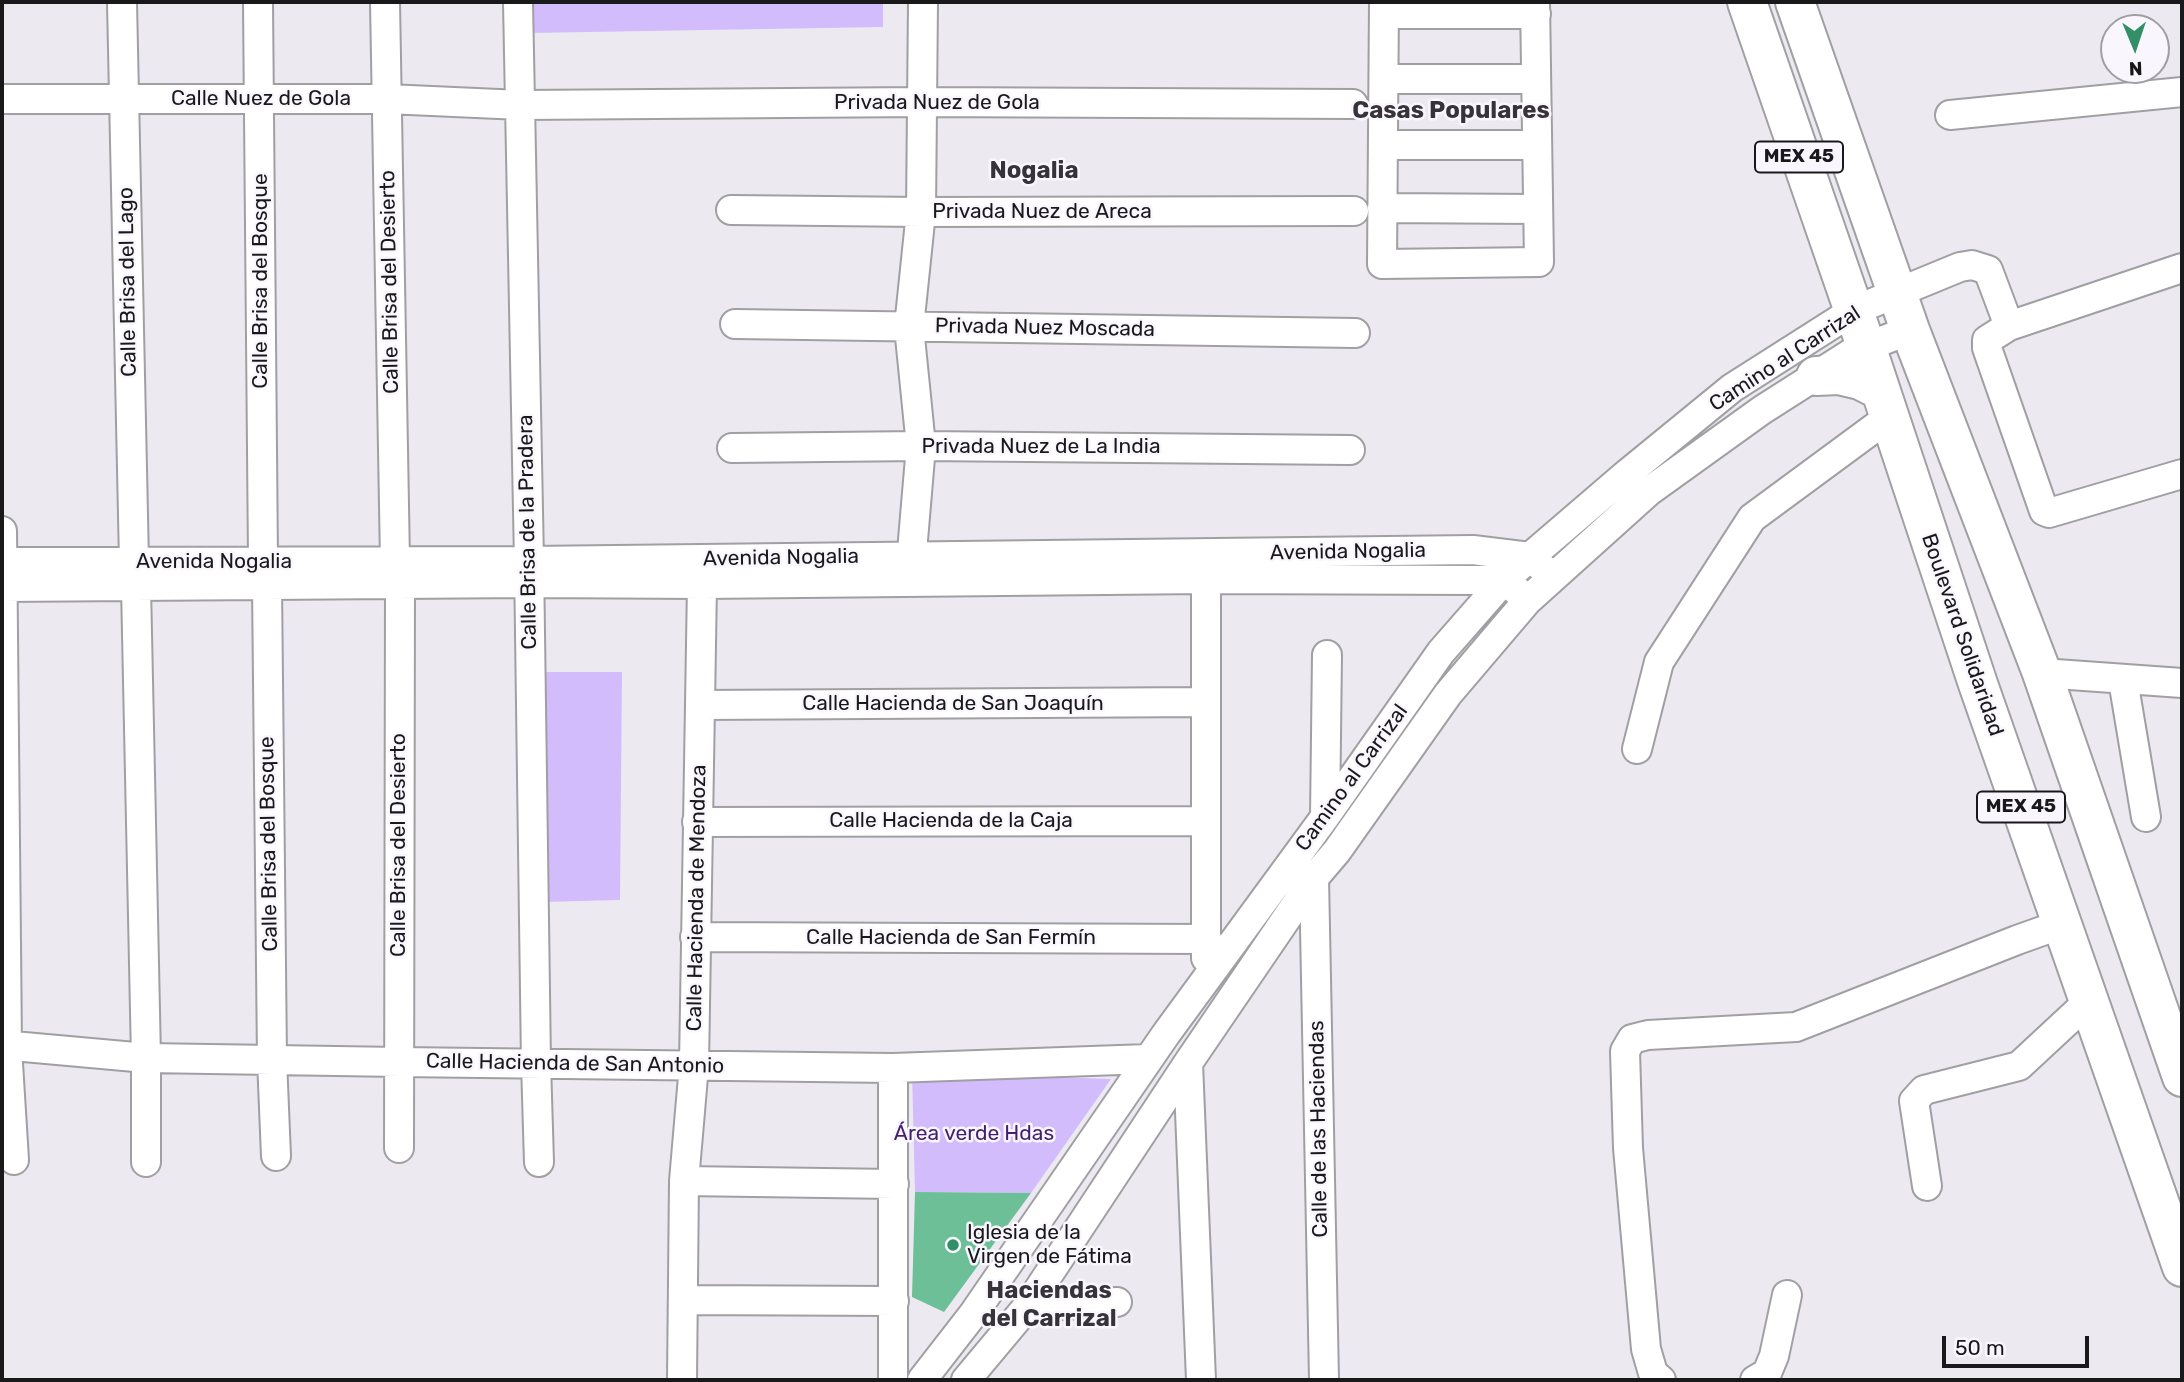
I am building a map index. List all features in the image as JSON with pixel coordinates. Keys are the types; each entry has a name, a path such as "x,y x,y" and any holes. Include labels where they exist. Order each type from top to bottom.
{"highway":[{"name":"Boulevard Solidaridad","path":"1747,2 1978,684 2182,1267"},
{"name":"MEX 45","path":"1795,2 1910,330 2042,673 2182,1077"},
{"path":"1816,376 1839,375 1860,380 1885,403"}],"street":[{"name":"Calle Brisa del Lago","path":"122,2 146,1058 146,1162"},
{"name":"Calle Brisa del Bosque","path":"258,2 272,1060 276,1156"},
{"name":"Calle Brisa del Desierto","path":"385,2 397,573 399,1148"},
{"name":"Calle Brisa de la Pradera","path":"518,2 539,1162"},
{"path":"910,570 921,446 909,327 921,212 923,2"},
{"path":"1384,8 1536,8 1539,262 1382,264 1384,8"},
{"path":"1384,79 1536,79"},
{"path":"1950,115 2182,92"},
{"name":"Calle Nuez de Gola","path":"2,99 387,99 521,105"},
{"name":"Privada Nuez de Gola","path":"521,105 922,102 1353,104"},
{"path":"1383,145 1537,145"},
{"path":"1382,208 1538,209"},
{"name":"Privada Nuez de Areca","path":"731,210 1354,211"},
{"name":"Camino al Carrizal","path":"966,1380 1027,1307 1314,878 1337,851 1448,694 1528,600 1648,492 1762,410 1816,376 1897,293 1960,267 1980,267 1988,270 2009,326"},
{"path":"2181,273 2009,326 1987,340 1987,348 2044,511 2049,513 2182,474"},
{"name":"Privada Nuez Moscada","path":"735,324 1355,333"},
{"name":"Camino al Carrizal","path":"922,1380 974,1313 1148,1059 1325,817 1441,652 1504,580 1732,388 1859,329 1910,330"},
{"path":"1637,749 1660,662 1752,518 1885,403"},
{"name":"Privada Nuez de La India","path":"732,448 921,446 1350,450"},
{"path":"2,531 4,1046 14,1160"},
{"name":"Avenida Nogalia","path":"2,587 135,574 910,570 1474,550 1530,558"},
{"path":"1530,558 1553,577"},
{"name":"Avenida Nogalia","path":"2,562 135,574"},
{"name":"Avenida Nogalia","path":"529,572 702,584 910,570 1206,579 1504,580"},
{"path":"1206,579 1206,978"},
{"path":"1504,580 1528,600"},
{"name":"Calle Hacienda de Mendoza","path":"682,1380 684,1181 694,1065 702,584"},
{"path":"1325,817 1327,655"},
{"path":"2042,673 2182,683"},
{"path":"2123,680 2146,817"},
{"name":"Calle Hacienda de San Joaquín","path":"701,705 1206,702"},
{"name":"Calle Hacienda de la Caja","path":"697,822 1206,821"},
{"name":"Calle de las Haciendas","path":"1314,878 1324,1380"},
{"path":"1661,1380 1653,1373 1646,1349 1628,1148 1625,1051 1632,1039 1648,1035 1796,1027 2062,924"},
{"name":"Calle Hacienda de San Fermín","path":"695,937 1207,939"},
{"path":"1927,1186 1914,1101 1924,1090 2019,1066 2089,1001"},
{"name":"Calle Hacienda de San Antonio","path":"4,1046 146,1058 893,1068 1148,1059"},
{"path":"1188,1063 1201,1380"},
{"path":"893,1068 893,1380"},
{"path":"1114,1108 1147,1126"},
{"path":"684,1181 894,1184"},
{"path":"1755,1380 1767,1373 1774,1356 1787,1295"},
{"path":"684,1300 894,1301"},
{"path":"1027,1307 1116,1302"}],"green space":[{"path":"528,2 883,2 883,27 529,33"},
{"path":"536,672 622,672 620,900 541,902"},
{"name":"Área verde Hdas","path":"912,1072 1111,1079 1031,1193 915,1192"}],"building":[{"name":"Iglesia de la Virgen de Fátima","path":"915,1192 1031,1193 944,1312 912,1297"}],"place":[{"name":"Iglesia de la Virgen de Fátima","path":"953,1245"}],"district":[{"name":"Casas Populares","path":"1451,111"},
{"name":"Nogalia","path":"1034,171"},
{"name":"Haciendas del Carrizal","path":"1049,1305"}]}
